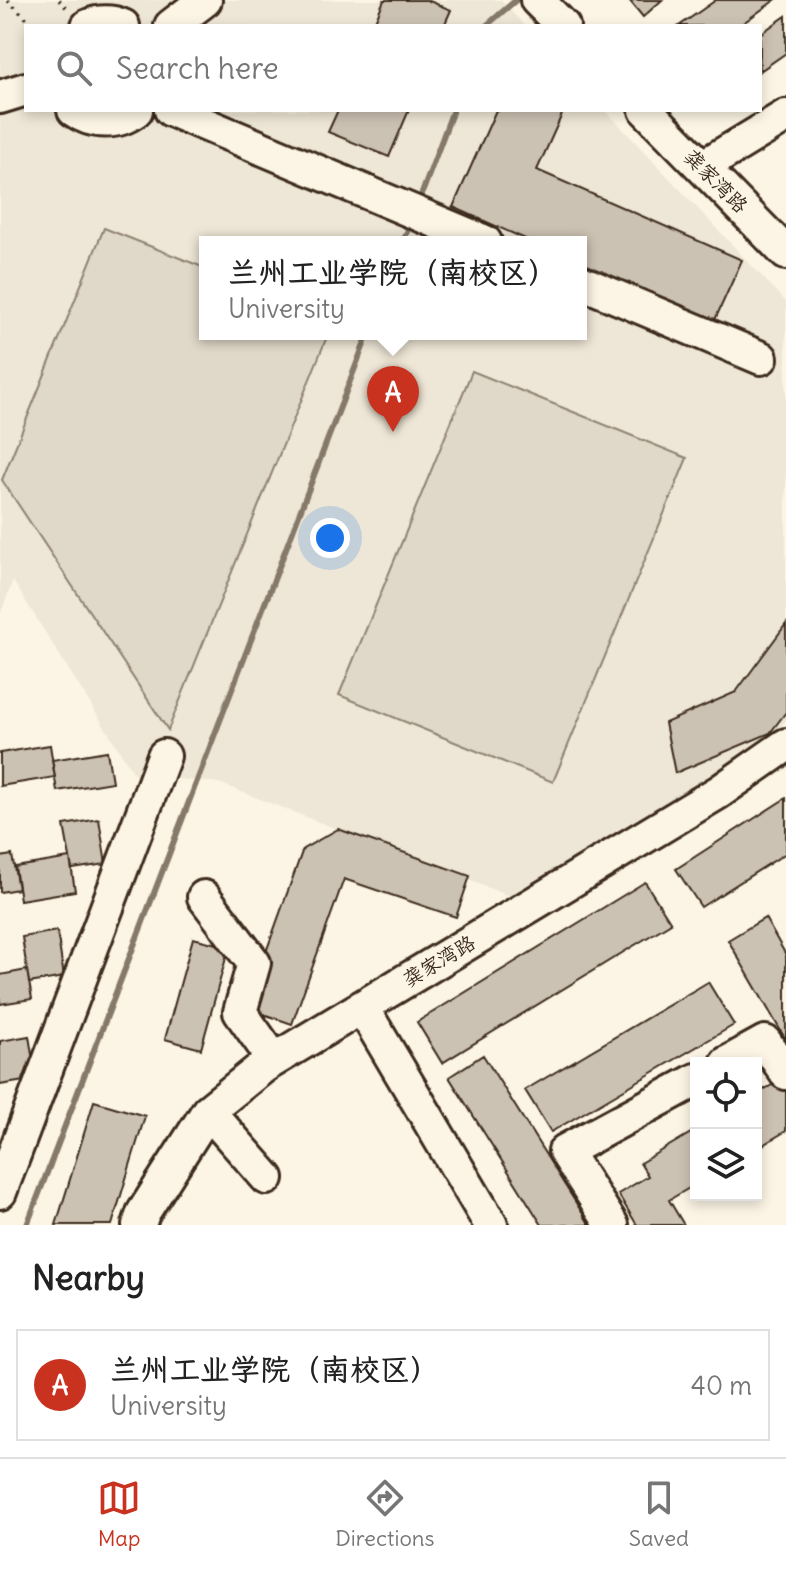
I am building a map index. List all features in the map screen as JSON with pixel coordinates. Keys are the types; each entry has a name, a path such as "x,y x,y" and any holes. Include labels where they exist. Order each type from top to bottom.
{"street":[{"path":"174,24 205,0"},
{"path":"539,2 561,24"},
{"path":"0,97 24,90"},
{"path":"78,112 95,121 115,121 132,112"},
{"path":"176,112 471,236"},
{"name":"龚家湾路","path":"648,112 786,253"},
{"path":"702,167 786,116"},
{"path":"587,285 761,358"},
{"name":"龚家湾路","path":"139,1225 143,1213 208,1111 274,1060 719,792 786,745"},
{"path":"0,1192 164,756"},
{"path":"204,897 254,963 240,1012 274,1060"},
{"path":"362,1007 491,1225"},
{"path":"738,1057 765,1042 786,1073"},
{"path":"612,1225 565,1151 690,1083"},
{"path":"208,1111 267,1178"}],"path":[{"path":"8,0 32,24"}],"shaded area":[{"path":"0,0 501,0 523,24 24,24 24,112 607,112 786,302 786,721 726,772 509,896 219,783 135,775 13,581 0,615"},
{"path":"104,228 199,266 199,340 326,340 168,730 2,480"},
{"path":"472,371 687,458 553,782 339,695"}],"building":[{"path":"384,0 427,0 451,10 445,24 374,24"},
{"path":"629,0 662,0 643,17"},
{"path":"716,0 775,0 742,24 682,24"},
{"path":"786,16 786,53 762,70 762,33"},
{"path":"337,112 408,112 389,157 328,132"},
{"path":"495,112 563,112 537,170 742,260 714,322 587,267 587,236 518,236 453,207"},
{"path":"786,624 786,712 770,733 675,773 665,723 736,692"},
{"path":"50,745 55,777 0,786 0,753"},
{"path":"107,751 112,782 57,791 52,760"},
{"path":"786,798 786,853 701,907 676,869"},
{"path":"99,819 106,864 72,869 64,825"},
{"path":"338,829 470,876 456,917 344,879 292,1024 246,1008 303,849"},
{"path":"12,855 18,889 0,892 0,857"},
{"path":"70,858 75,891 20,900 15,867"},
{"path":"645,882 671,923 442,1063 417,1022"},
{"path":"765,918 786,955 786,1040 728,940"},
{"path":"57,931 64,977 29,983 22,937"},
{"path":"193,938 229,947 201,1049 165,1039"},
{"path":"27,970 32,999 0,1004 0,975"},
{"path":"708,982 734,1025 551,1132 525,1090"},
{"path":"29,1036 36,1079 0,1085 0,1041"},
{"path":"483,1055 590,1225 542,1225 449,1077"},
{"path":"781,1080 786,1089 786,1131 762,1145 762,1129 762,1091"},
{"path":"94,1101 145,1116 112,1225 56,1225"},
{"path":"690,1134 690,1188 669,1200 684,1225 637,1225 618,1194 648,1176 640,1163"}],"waterway":[{"path":"488,24 516,0"},
{"path":"418,204 452,112"},
{"path":"405,236 411,222"},
{"path":"27,1225 366,340"}],"place":[{"name":"兰州工业学院（南校区）","path":"393,432"}]}
